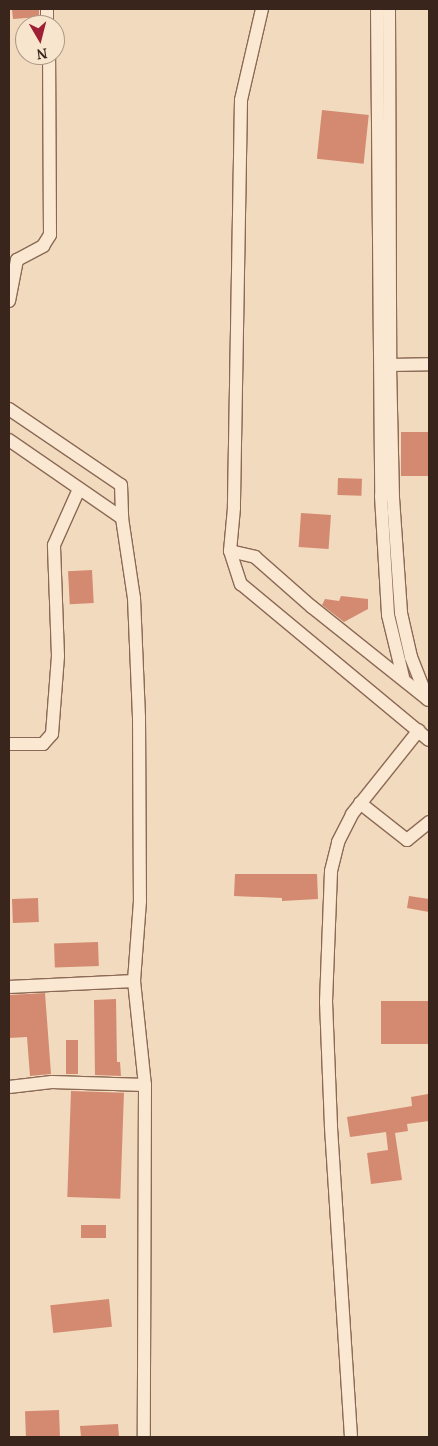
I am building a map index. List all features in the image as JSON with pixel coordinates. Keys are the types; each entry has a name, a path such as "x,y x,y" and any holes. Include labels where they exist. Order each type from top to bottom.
{"street":[{"path":"262,9 242,100 234,508 230,551 241,584 429,740"},
{"path":"378,9 384,67"},
{"path":"389,9 384,67 382,506 388,615 403,677"},
{"path":"9,301 17,260 43,246 50,235 49,65"},
{"path":"384,210 393,498 401,612 412,657 429,700"},
{"path":"390,365 429,364"},
{"path":"9,409 121,485 122,518 134,598 139,717 140,901 134,981 145,1085 144,1437"},
{"path":"9,440 122,518"},
{"path":"9,744 44,744 52,734 58,656 54,545 79,489"},
{"path":"230,551 255,557 312,607 403,677 429,700"},
{"path":"352,1437 331,1126 327,952 333,859 344,828 360,802 419,730"},
{"path":"360,802 407,840 429,822"},
{"path":"9,988 134,981"},
{"path":"9,1087 52,1082 145,1085"}],"building":[{"path":"12,9 39,9 39,15 15,15 15,19 13,19"},
{"path":"322,110 369,115 364,164 317,159"},
{"path":"401,432 429,432 429,476 401,476"},
{"path":"338,478 362,479 361,496 337,495"},
{"path":"301,513 331,515 329,549 299,547"},
{"path":"92,570 94,603 70,604 68,571"},
{"path":"341,596 368,599 368,609 344,622 322,605 325,599 339,601"},
{"path":"235,874 317,874 318,899 282,901 282,898 234,896"},
{"path":"409,896 429,899 429,912 407,908"},
{"path":"38,898 39,922 13,923 12,899"},
{"path":"98,942 99,966 55,968 54,944"},
{"path":"45,993 51,1074 30,1076 27,1037 9,1038 9,995"},
{"path":"116,999 117,1062 120,1062 121,1076 95,1075 94,1000"},
{"path":"381,1001 429,1001 429,1044 381,1044"},
{"path":"66,1040 78,1040 78,1074 66,1074"},
{"path":"71,1091 124,1093 120,1199 67,1197"},
{"path":"428,1094 429,1121 407,1124 408,1131 395,1133 402,1180 371,1184 367,1153 388,1150 386,1132 350,1137 347,1117 412,1106 411,1097"},
{"path":"81,1225 106,1225 106,1238 81,1238"},
{"path":"109,1299 112,1327 53,1333 50,1305"},
{"path":"59,1410 60,1437 26,1437 25,1411"},
{"path":"118,1424 119,1437 81,1437 80,1426"}]}
